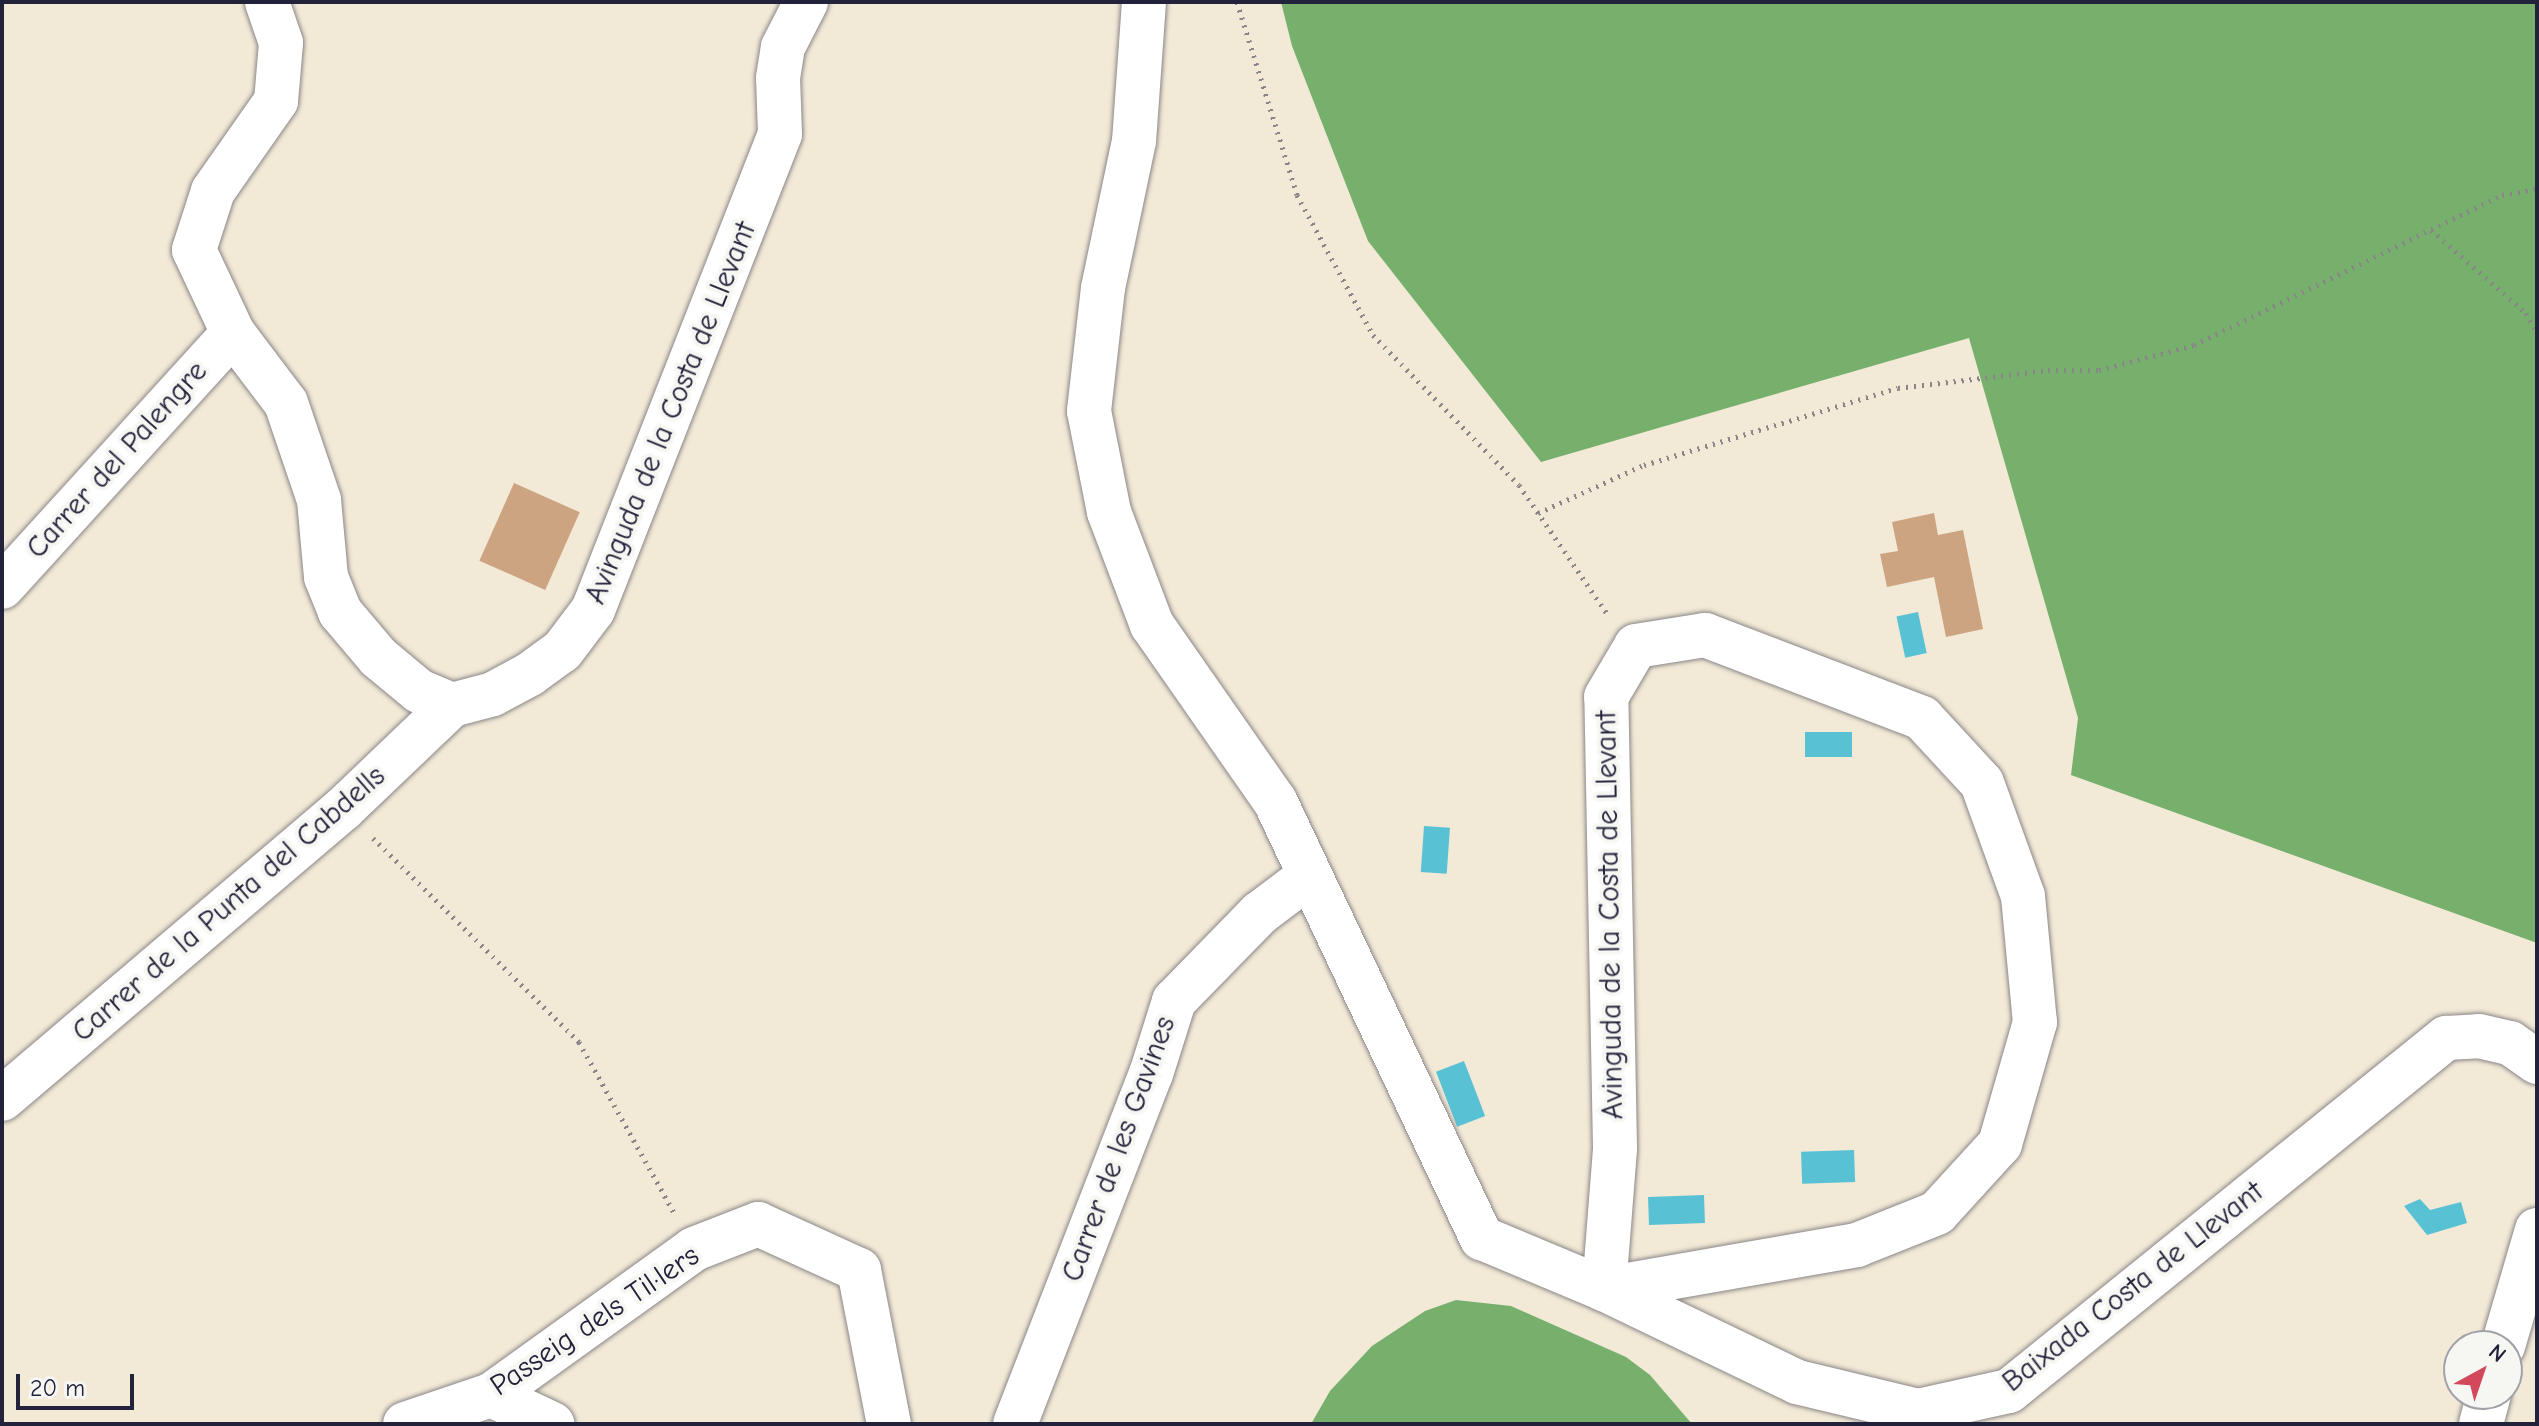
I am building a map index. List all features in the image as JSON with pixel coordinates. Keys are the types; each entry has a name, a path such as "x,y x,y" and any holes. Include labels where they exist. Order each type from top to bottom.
{"street":[{"path":"267,2 281,43 276,101 213,191 194,250 233,333 286,403 319,500 326,577 340,612 409,682 452,705"},
{"name":"Avinguda de la Costa de Llevant","path":"452,705 493,694 530,674 562,651 593,610 780,134 778,78 783,47 806,2"},
{"path":"1144,2 1134,141 1103,288 1089,411 1109,512 1152,625 1246,752 1309,876 1482,1238 1604,1289 1857,1245 1937,1213 2000,1144 2035,1022 2023,896 1982,783 1922,718 1705,635 1636,646"},
{"name":"Carrer del Palengre","path":"2,587 233,333"},
{"name":"Avinguda de la Costa de Llevant","path":"1604,1289 1615,1148 1606,697 1636,646"},
{"name":"Carrer de la Punta del Cabdells","path":"2,1099 343,809 452,705"},
{"name":"Carrer de les Gavines","path":"1015,1424 1151,1074 1174,1001 1260,913 1309,876"},
{"name":"Baixada Costa de Llevant","path":"1604,1289 1797,1382 1918,1411 2009,1391 2446,1038 2479,1036 2510,1043 2537,1062"},
{"name":"Passeig dels Til·lers","path":"405,1424 491,1395 694,1249 758,1224 859,1270 889,1424"},
{"path":"2508,1330 2537,1230"},
{"path":"491,1395 552,1424"}],"path":[{"path":"1237,2 1297,195 1373,335 1519,485 1596,602 1636,646"},
{"path":"1538,513 1644,465 1898,388 2048,370 2099,370 2194,345 2502,195 2537,189"},
{"path":"2431,230 2526,313 2537,333"},
{"path":"343,809 579,1042 694,1249"}],"green space":[{"path":"1281,2 2537,2 2537,943 2071,775 2078,718 1969,338 1541,462 1368,241 1292,46"},
{"path":"1456,1300 1511,1306 1626,1357 1650,1375 1692,1424 1311,1424 1330,1391 1372,1346 1425,1311"}],"water":[{"path":"1918,612 1927,653 1905,658 1896,617"},
{"path":"1805,732 1852,732 1852,757 1805,757"},
{"path":"1424,826 1450,828 1447,874 1421,872"},
{"path":"1464,1061 1485,1116 1457,1127 1436,1072"},
{"path":"1854,1150 1855,1182 1802,1184 1801,1152"},
{"path":"1704,1195 1705,1223 1649,1225 1648,1197"},
{"path":"2420,1199 2430,1210 2461,1202 2467,1223 2427,1235 2404,1206"}],"building":[{"path":"514,483 580,512 545,590 479,561"},
{"path":"1934,513 1938,535 1963,530 1983,629 1946,637 1934,577 1887,587 1880,554 1898,551 1892,522"}]}
